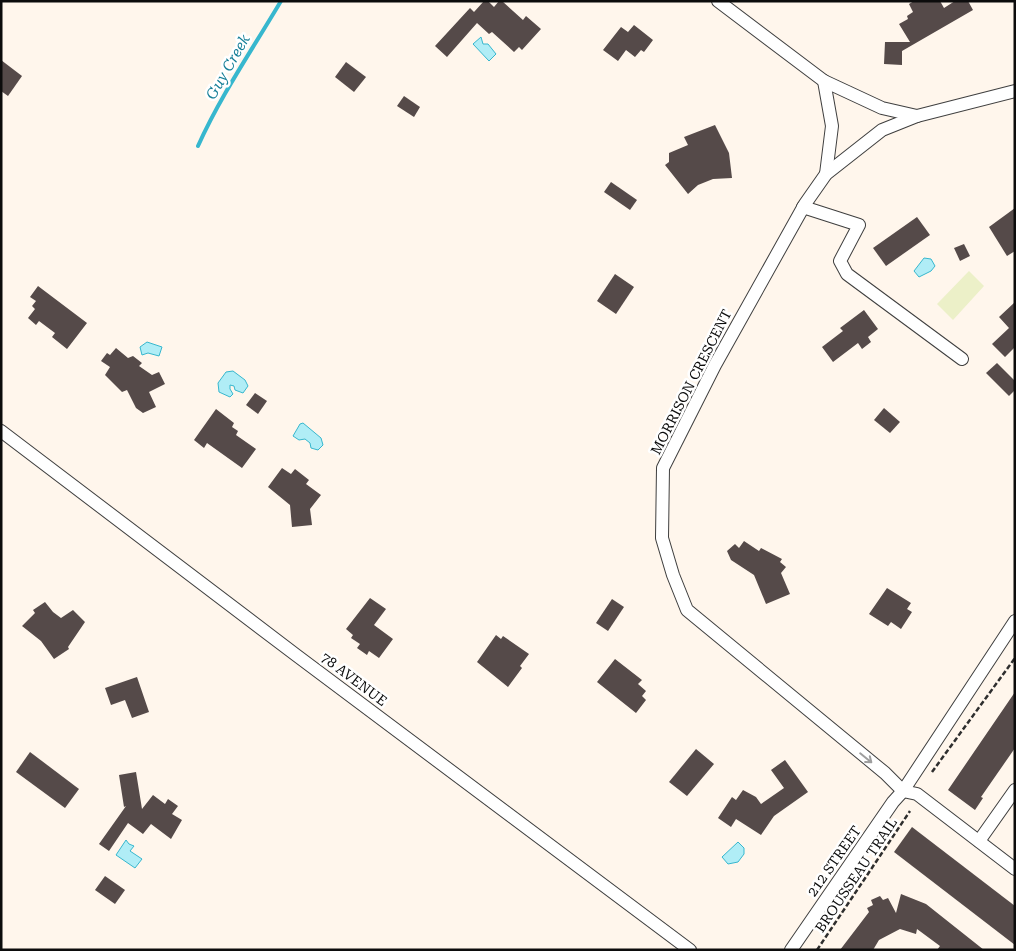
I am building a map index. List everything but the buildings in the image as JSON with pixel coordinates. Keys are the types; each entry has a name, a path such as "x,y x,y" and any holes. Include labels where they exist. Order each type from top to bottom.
{"street":[{"path":"718,1 824,81 882,108 917,116"},
{"path":"824,81 832,126 826,174"},
{"name":"MORRISON CRESCENT","path":"903,791 885,773 687,610 673,575 662,538 663,468 715,365 803,208 826,174 882,130 917,116 1015,91"},
{"path":"803,208 859,226 840,261 847,274 962,359"},
{"name":"78 AVENUE","path":"1,431 690,950"},
{"name":"212 STREET","path":"791,950 893,802 903,791 1015,621"},
{"path":"979,842 1015,790"},
{"path":"903,791 917,794 1015,869"}],"path":[{"path":"930,775 1015,658"},
{"name":"BROUSSEAU TRAIL","path":"817,950 910,811"}],"green space":[{"path":"969,271 984,286 953,320 937,304"}],"water":[{"path":"481,37 483,44 488,44 496,54 489,61 473,44"},
{"path":"924,258 931,259 935,266 931,271 919,277 914,271"},
{"path":"147,342 162,347 159,356 148,353 142,355 140,347"},
{"path":"233,371 245,380 248,386 243,393 235,390 234,386 230,385 233,394 230,397 219,392 218,383 226,372"},
{"path":"303,423 321,438 323,445 318,450 311,448 310,443 305,439 299,440 293,436 300,424"},
{"path":"126,840 134,846 130,851 142,859 135,868 116,855"},
{"path":"738,842 744,848 744,854 738,862 728,864 722,857"}],"waterway":[{"name":"Guy Creek","path":"198,146 227,91 281,1"}]}
